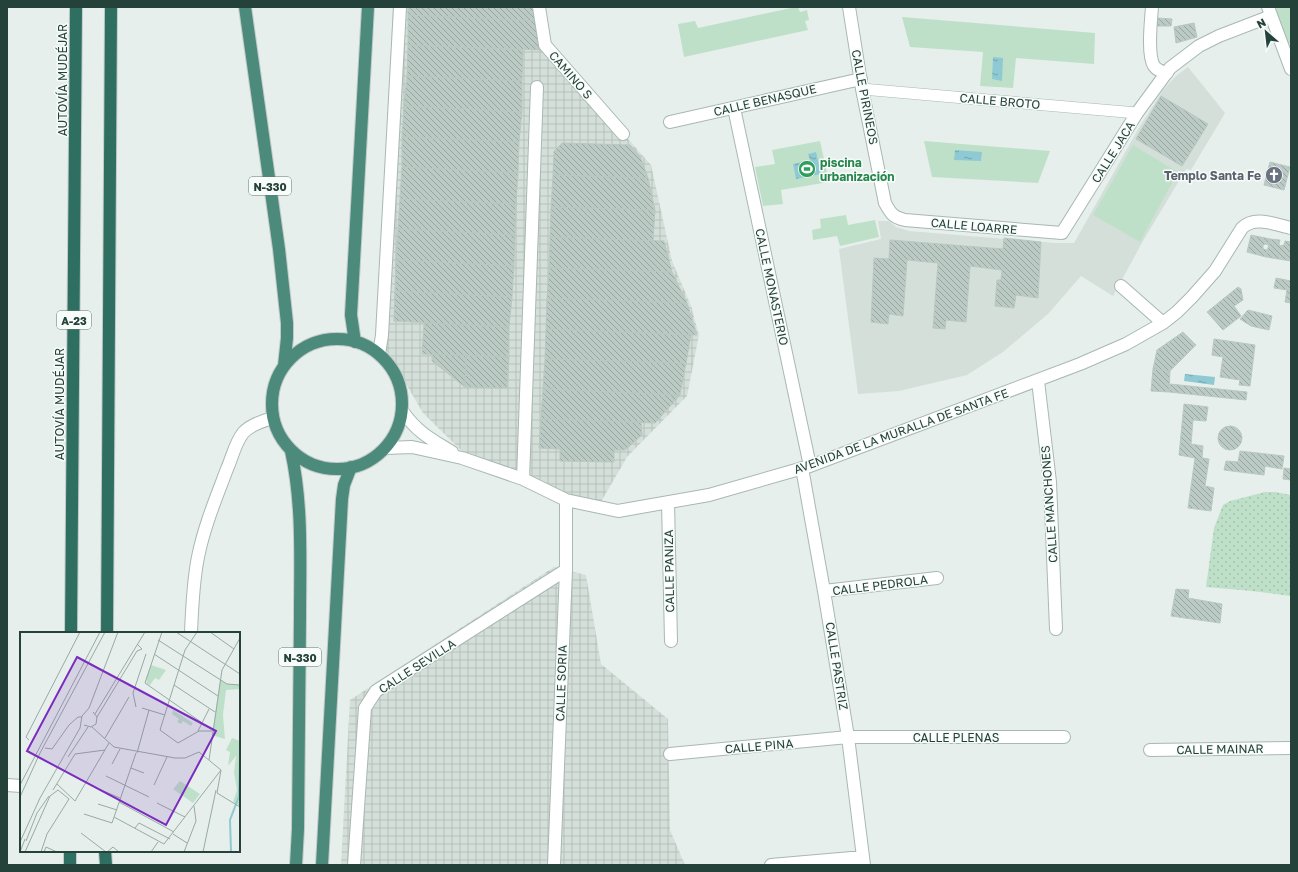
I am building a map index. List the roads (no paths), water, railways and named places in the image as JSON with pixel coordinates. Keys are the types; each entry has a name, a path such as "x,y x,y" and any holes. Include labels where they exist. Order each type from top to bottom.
{"highway":[{"name":"AUTOVÍA MUDÉJAR","path":"71,632 76,7"},
{"name":"A-23","path":"106,632 111,7"},
{"name":"N-330","path":"245,7 279,249 287,338 284,366"},
{"path":"355,342 351,315 368,7"},
{"name":"N-330","path":"344,339 355,342 367,346 379,354 389,366 398,384 402,403 402,412 397,431 386,448 370,460 351,467 338,469 319,466 301,459 291,451 277,430 273,418 272,396 278,375 292,357 311,344 322,341 344,339"},
{"name":"N-330","path":"291,451 299,498 300,554 298,828 296,865"},
{"name":"N-330","path":"322,865 342,499 344,485 351,467"},
{"path":"70,852 70,865"},
{"path":"105,852 106,865"}],"street":[{"path":"379,354 382,336 400,7"},
{"name":"CAMINO S","path":"539,7 545,45 623,134"},
{"name":"CALLE PIRINEOS","path":"849,7 885,203 889,210"},
{"path":"1152,7 1150,58 1154,67 1160,72 1167,73"},
{"path":"1270,12 1291,69"},
{"name":"CALLE JACA","path":"1062,233 1137,113 1170,68 1199,46 1270,12"},
{"name":"CALLE BENASQUE","path":"670,122 734,108 862,84"},
{"name":"CALLE BROTO","path":"862,84 1137,113"},
{"path":"523,479 537,87"},
{"name":"CALLE MONASTERIO","path":"734,108 806,467"},
{"name":"CALLE LOARRE","path":"889,210 896,218 905,220 1062,233"},
{"name":"AVENIDA DE LA MURALLA DE SANTA FE","path":"386,448 412,447 462,458 523,479 566,500 618,511 709,495 806,467 1080,364 1126,344 1163,323 1192,297 1215,271 1242,228 1247,223 1256,221 1291,228"},
{"path":"1121,286 1163,323"},
{"name":"CALLE MANCHONES","path":"1038,380 1050,482 1056,628"},
{"name":"AVENIDA DE LA MURALLA DE SANTA FE","path":"402,412 422,434 462,458"},
{"path":"191,632 193,589 198,557 207,522 221,484 243,433 258,423 273,418"},
{"name":"CALLE PASTRIZ","path":"806,467 824,591 848,737 864,861"},
{"name":"CALLE SORIA","path":"554,865 566,570 566,500"},
{"name":"CALLE PANIZA","path":"668,502 671,641"},
{"name":"CALLE SEVILLA","path":"354,865 365,708 376,691 566,570"},
{"name":"CALLE PEDROLA","path":"824,591 936,578"},
{"name":"CALLE PLENAS","path":"848,737 1064,737"},
{"name":"CALLE PINA","path":"670,754 848,737"},
{"name":"CALLE MAINAR","path":"1150,750 1291,748"},
{"path":"7,785 20,786"},
{"path":"771,865 864,861"}],"water":[{"path":"993,57 1003,58 1002,81 992,79"},
{"path":"955,150 982,152 981,161 954,160"},
{"name":"piscina urbanización","path":"816,152 821,174 796,179 793,164 810,160 808,154"},
{"path":"1185,374 1215,377 1214,385 1184,381"}],"place":[{"name":"piscina urbanización","path":"807,169"},
{"name":"Templo Santa Fe","path":"1274,175"}]}
